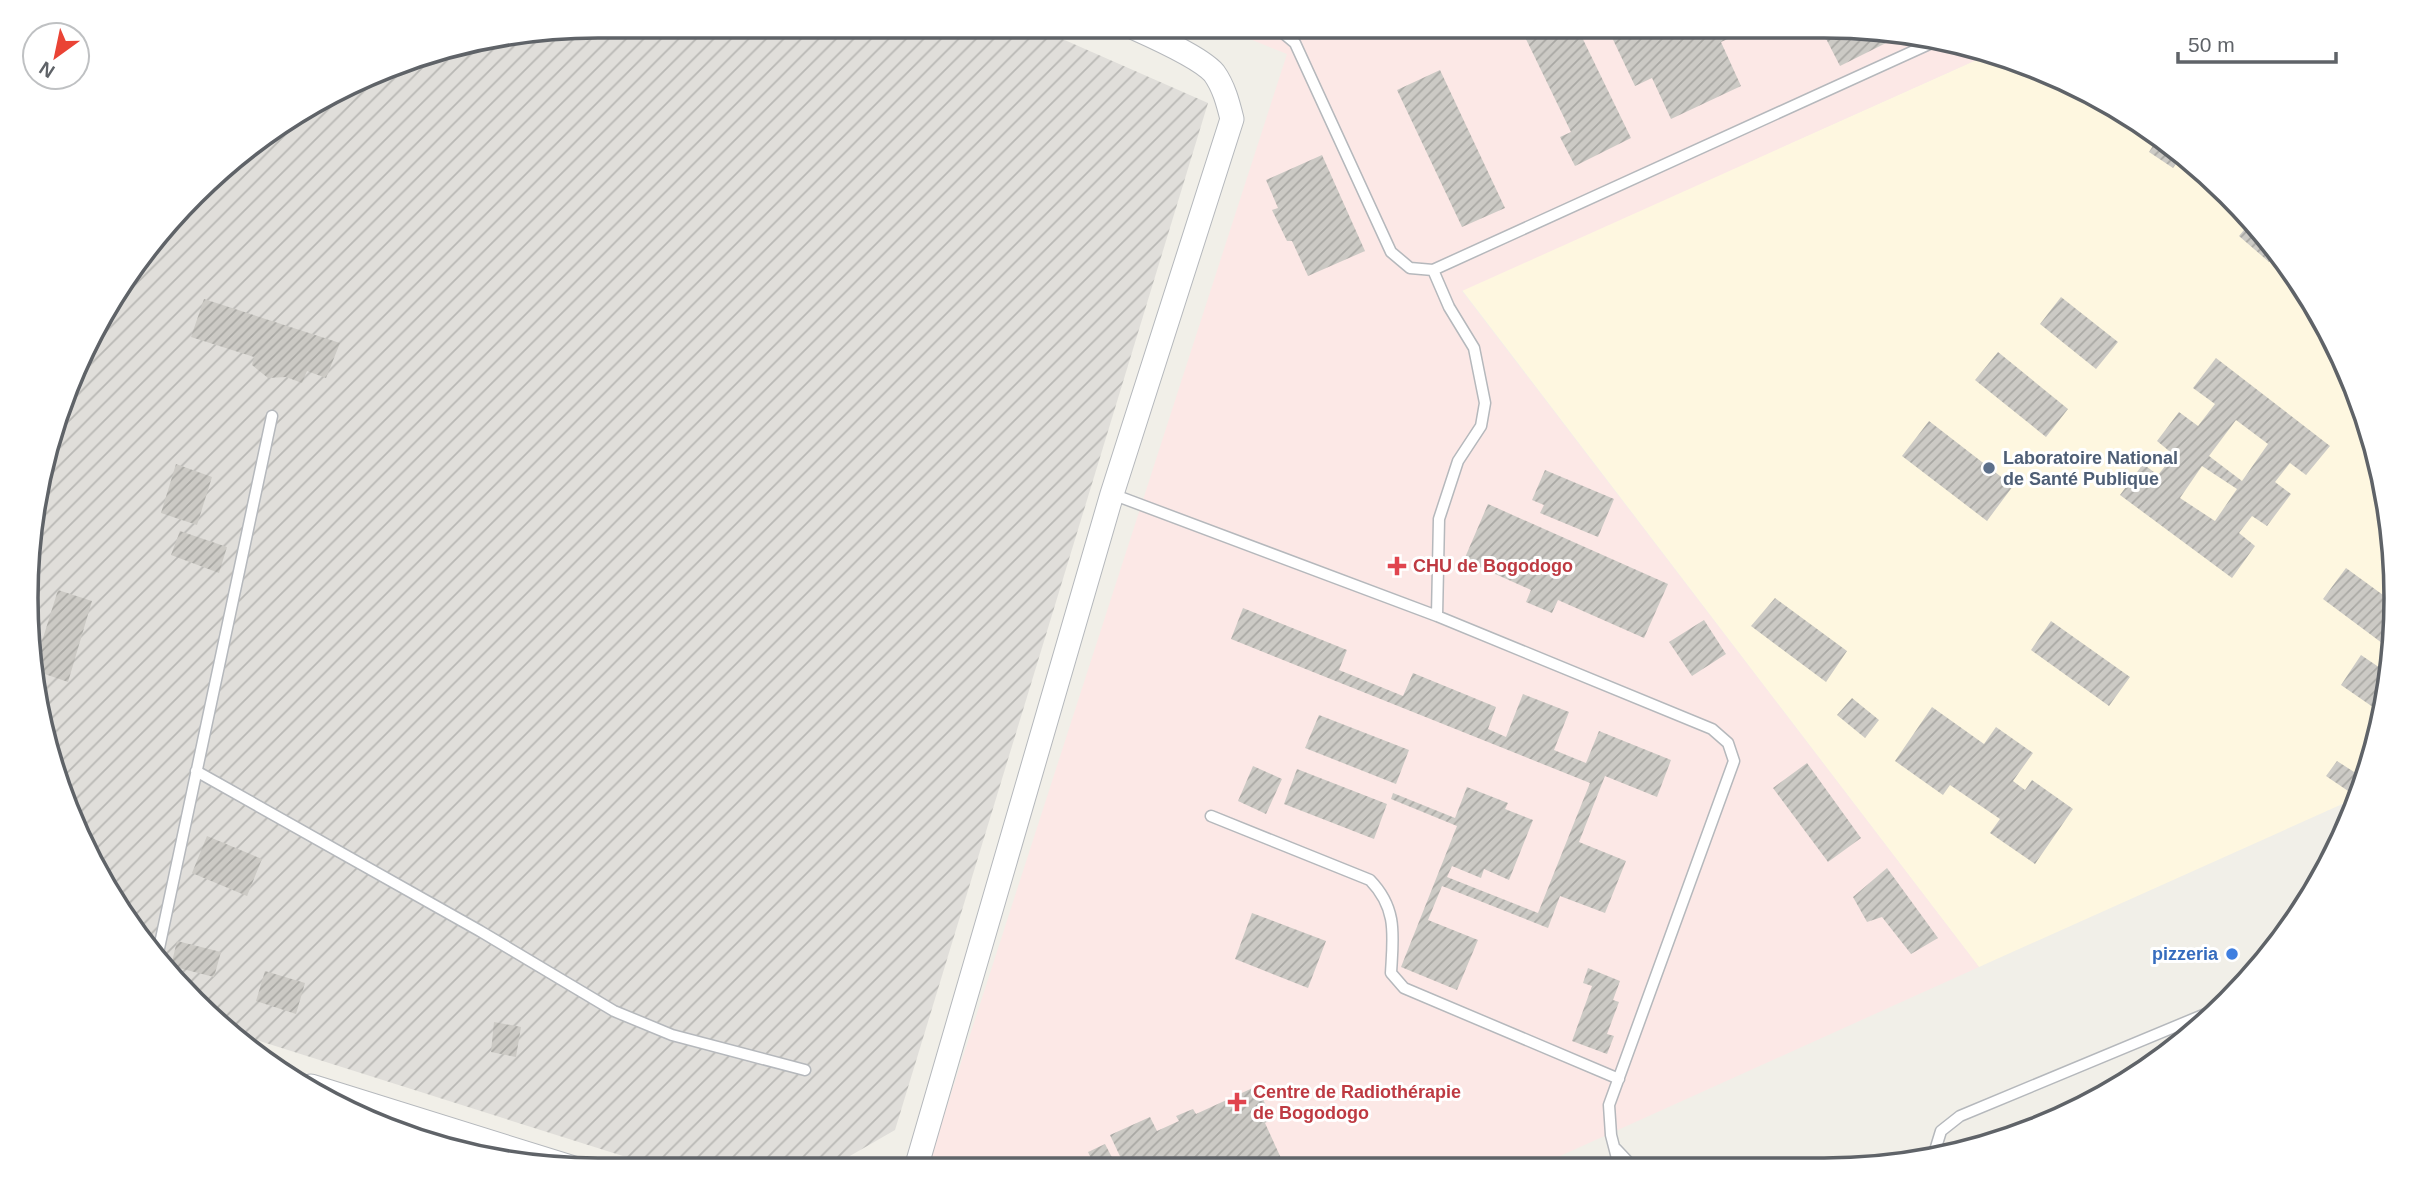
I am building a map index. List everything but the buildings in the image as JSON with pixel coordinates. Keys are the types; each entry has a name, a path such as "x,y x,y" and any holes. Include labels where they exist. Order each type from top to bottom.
{"street":[{"path":"919,1158 1112,494 1232,119 1226,93 1212,71 1156,38"},
{"path":"425,1130 501,1149"}],"lane":[{"path":"1289,38 1295,43 1391,252 1410,268 1433,270 1922,47"},
{"path":"1433,270 1449,307 1474,348 1485,403 1482,426 1458,461 1438,519 1437,616"},
{"path":"160,946 272,416"},
{"path":"1112,494 1437,616 1712,729 1728,743 1734,761 1609,1105 1611,1135 1618,1158"},
{"path":"196,771 435,905 614,1011 671,1035 805,1070"},
{"path":"1211,816 1370,880 1384,895 1392,921 1391,973 1404,988 1619,1079"},
{"path":"1936,1146 1941,1131 1960,1116 2195,1019"},
{"path":"1616,1149 1624,1158"}],"shaded area":[{"path":"598,38 1060,38 1208,103 895,1130 846,1158 629,1158 254,1039 202,994 177,967 154,939 113,878 81,812 58,743 43,671 38,598 43,525 58,453 81,384 113,318 154,257 177,229 202,202 257,154 318,113 384,81 418,68 489,49 525,43"},
{"name":"CHU de Bogodogo","path":"1247,38 1825,38 1898,43 1977,60 1462,291 1979,967 1556,1158 930,1158 1287,54"},
{"name":"Laboratoire National de Santé Publique","path":"1977,60 2039,81 2105,113 2166,154 2194,177 2221,202 2269,257 2310,318 2355,418 2374,489 2380,525 2384,598 2380,671 2374,707 2346,803 1979,967 1462,290"}],"place":[{"name":"Laboratoire National de Santé Publique","path":"1989,468"},
{"name":"CHU de Bogodogo","path":"1397,566"},
{"name":"pizzeria","path":"2232,954"},
{"name":"Centre de Radiothérapie de Bogodogo","path":"1237,1102"}]}
